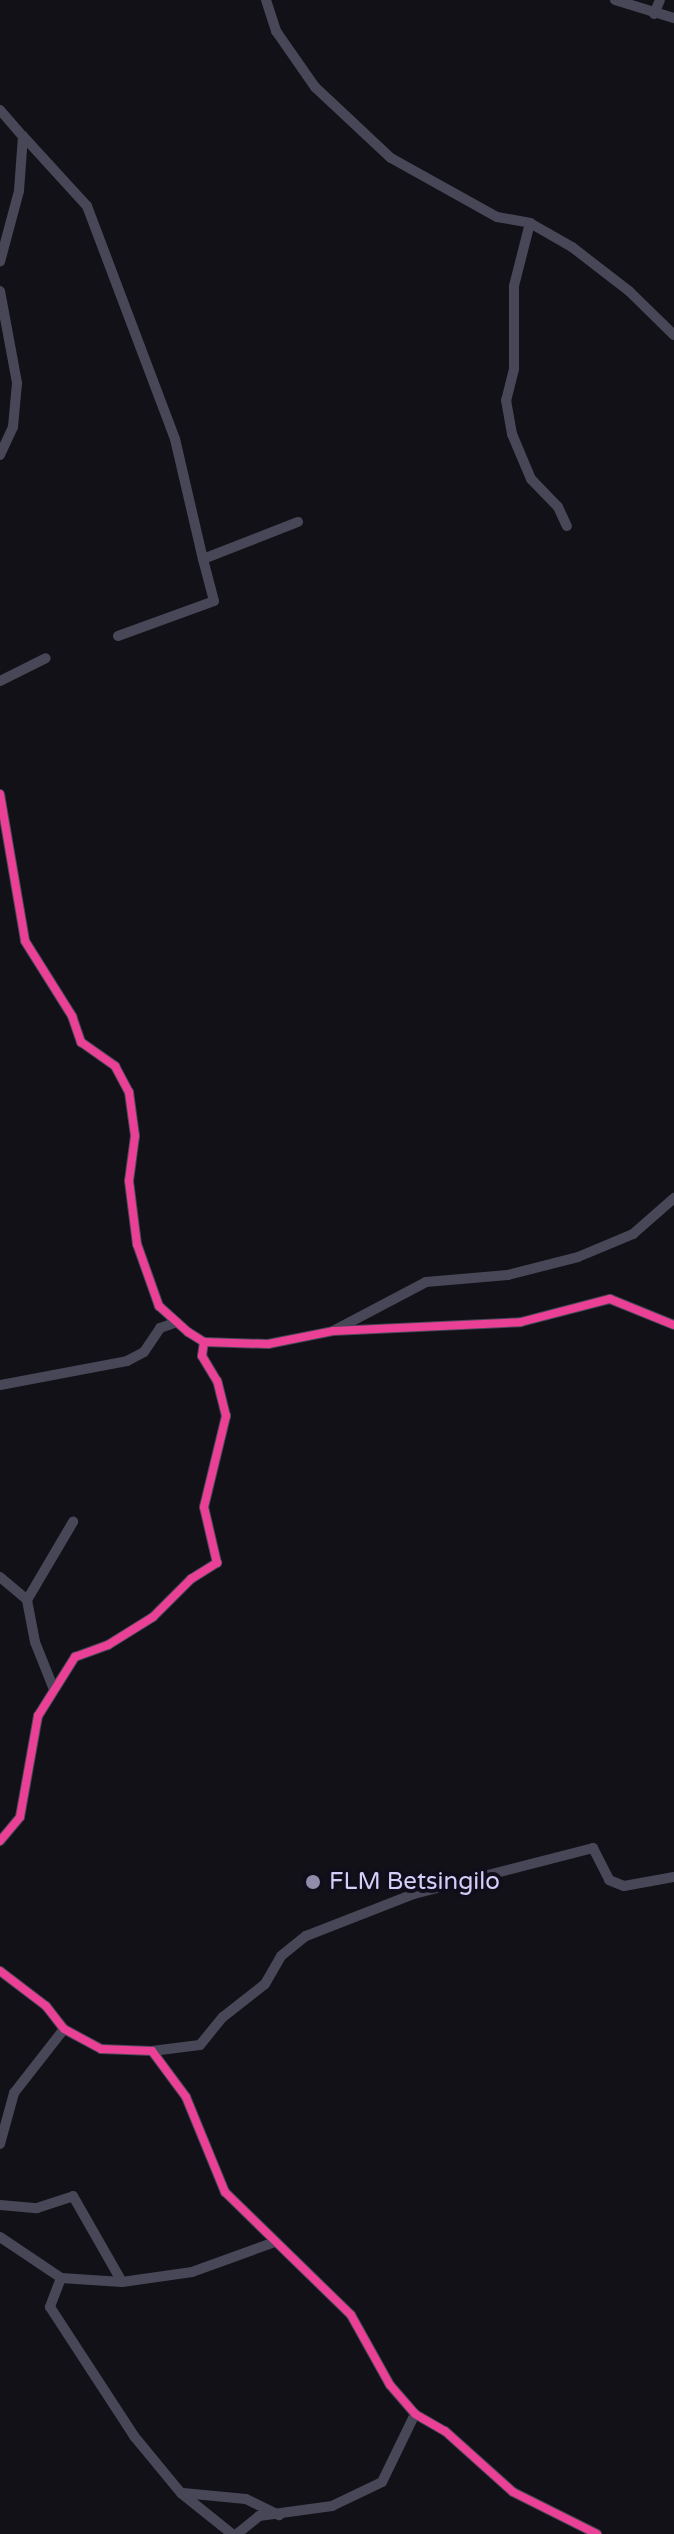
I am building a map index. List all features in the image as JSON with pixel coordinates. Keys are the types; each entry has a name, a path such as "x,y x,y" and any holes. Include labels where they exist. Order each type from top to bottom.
{"street":[{"path":"266,0 278,35 346,122 436,186 497,217 530,223 629,291 674,335"},
{"path":"615,0 674,18"},
{"path":"654,14 660,0"},
{"path":"0,110 87,206 175,439 214,601 118,636"},
{"path":"0,262 19,191 23,136"},
{"path":"530,223 514,286 514,369 506,400 512,434 531,479 558,507 567,526"},
{"path":"0,291 17,383 13,427 0,455"},
{"path":"203,559 298,522"},
{"path":"0,681 46,658"},
{"path":"0,794 25,941 72,1016 81,1042 115,1066 129,1092 135,1136 129,1181 137,1244 159,1306 177,1322 204,1342 268,1344 333,1331 521,1322 610,1299 674,1325"},
{"path":"333,1331 426,1282 508,1275 578,1257 633,1234 674,1198"},
{"path":"0,1385 127,1361 144,1352 160,1328 177,1322"},
{"path":"0,1841 20,1817 32,1739 53,1687 75,1657 108,1645 153,1617 191,1579 217,1563 204,1507 226,1416 217,1381 202,1356 204,1342"},
{"path":"27,1600 73,1522"},
{"path":"0,1577 27,1600 35,1642 53,1687"},
{"path":"0,1971 46,2006 64,2029 101,2049 152,2051 200,2045 223,2017 265,1984 281,1956 306,1936 414,1894 593,1848 609,1880 624,1886 674,1877"},
{"path":"0,2144 14,2093 64,2029"},
{"path":"152,2051 186,2097 225,2192 351,2315 390,2385 415,2414 445,2431 513,2492 597,2534"},
{"path":"0,2205 37,2208 73,2196 122,2282"},
{"path":"0,2237 61,2278 122,2282 192,2272 275,2242"},
{"path":"61,2278 50,2307 134,2436 181,2493 234,2534 259,2516 332,2506 382,2482 415,2414"},
{"path":"181,2493 246,2499 279,2515"}],"cycle path":[{"path":"0,794 25,941 72,1016 81,1042 115,1066 129,1092 135,1136 129,1181 137,1244 159,1306 188,1332 204,1342 268,1344 333,1331 521,1322 610,1299 674,1325"},
{"path":"0,1841 20,1817 38,1716 75,1657 108,1645 153,1617 191,1579 217,1563 204,1507 226,1416 217,1381 202,1356 204,1342"},
{"path":"0,1971 46,2006 64,2029 101,2049 152,2051 186,2097 225,2192 351,2315 390,2385 415,2414 445,2431 513,2492 597,2534"}],"place":[{"name":"FLM Betsingilo","path":"313,1882"}]}
